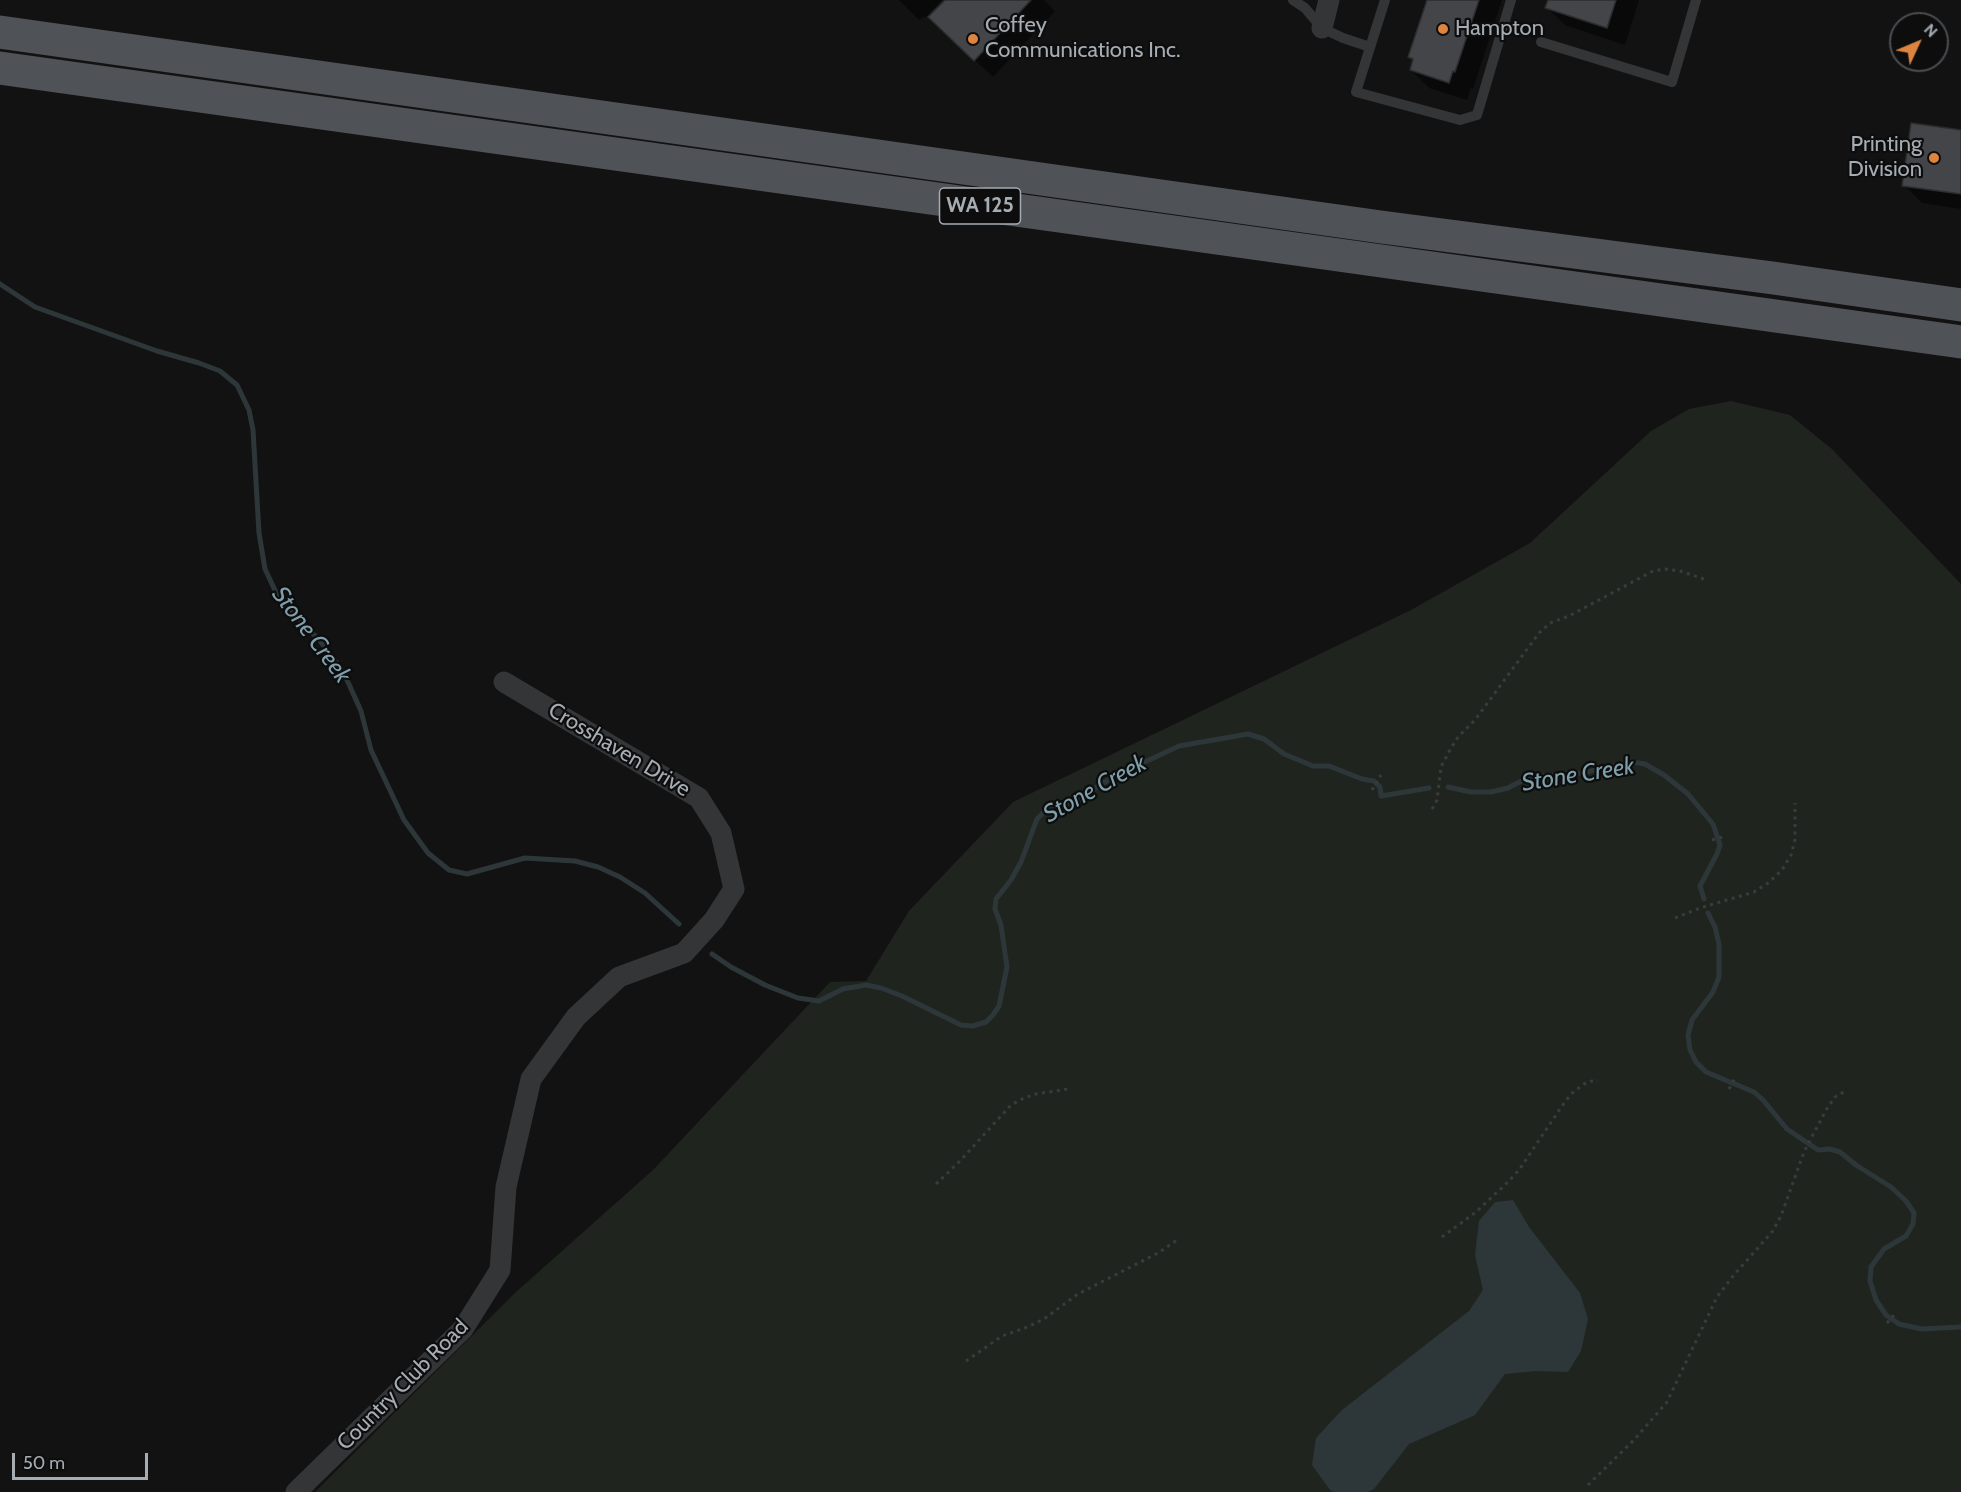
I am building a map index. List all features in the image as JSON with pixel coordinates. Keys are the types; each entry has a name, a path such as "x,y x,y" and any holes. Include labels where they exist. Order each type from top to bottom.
{"main road":[{"name":"WA 125","path":"0,32 1393,228 1761,276 1961,305"},
{"name":"WA 125","path":"0,68 1961,342"}],"street":[{"path":"1322,28 1329,0"},
{"name":"Crosshaven Drive","path":"500,1270 506,1187 531,1079 576,1017 619,977 684,953 714,920 734,889 722,833 699,798 504,682"},
{"name":"Country Club Road","path":"296,1492 463,1329 500,1270"}],"lane":[{"path":"1293,0 1305,8 1322,28 1342,38 1370,47"},
{"path":"1385,0 1356,92 1460,120 1477,116 1511,0"},
{"path":"1540,42 1672,82 1696,0"}],"path":[{"path":"1432,809 1437,800 1441,767 1451,748 1458,737 1475,720 1539,633 1550,623 1569,616 1653,571 1665,569 1680,571 1704,579"},
{"path":"1626,768 1627,755"},
{"path":"1372,790 1381,775"},
{"path":"1675,918 1754,892 1782,870 1791,855 1795,840 1795,803"},
{"path":"1712,840 1725,836"},
{"path":"1729,1089 1735,1078"},
{"path":"1442,1237 1469,1217 1509,1181 1525,1162 1571,1094 1584,1084 1598,1081"},
{"path":"936,1184 1011,1105 1036,1094 1068,1089"},
{"path":"1588,1485 1634,1440 1667,1402 1717,1297 1772,1232 1781,1216 1811,1139 1835,1097 1847,1090"},
{"path":"966,1361 1002,1336 1044,1319 1078,1294 1158,1253 1177,1240"},
{"path":"1887,1323 1896,1314"}],"shaded area":[{"path":"1731,401 1790,415 1832,449 1961,584 1961,1492 315,1492 516,1292 653,1170 830,982 866,981 909,911 1013,802 1411,610 1530,543 1651,431 1689,409"},
{"path":"1513,1200 1529,1227 1580,1293 1588,1319 1581,1351 1568,1372 1536,1371 1505,1374 1475,1415 1409,1444 1374,1489 1368,1492 1330,1490 1312,1465 1316,1438 1342,1410 1469,1311 1483,1290 1475,1255 1479,1221 1495,1202"}],"building":[{"name":"Coffey Communications Inc.","path":"945,0 1031,0 974,61 928,17"},
{"name":"Hampton","path":"1427,0 1479,0 1455,72 1453,71 1449,83 1410,70 1413,59 1408,57"},
{"path":"1548,0 1616,0 1607,28 1545,8"},
{"name":"Printing Division","path":"1911,123 1961,130 1961,194 1902,186"}],"waterway":[{"name":"Stone Creek","path":"0,284 35,307 220,371 237,385 249,410 253,430 259,533 265,569 279,599 320,641 343,671 361,711 371,750 404,820 428,853 449,870 467,874 525,858 575,861 598,867 620,877 645,893 679,924"},
{"name":"Stone Creek","path":"712,954 765,985 798,998 819,1001 843,989 866,985 902,996 961,1025 973,1026 986,1022 999,1006 1007,967 1001,925 995,909 996,899 1021,862 1037,819 1054,806 1079,801 1101,784 1133,768 1137,763 1147,761 1179,746 1248,734 1264,739 1284,754 1313,766 1329,766 1362,779 1374,781 1380,787 1381,796 1429,788"},
{"name":"Stone Creek","path":"1448,787 1471,792 1491,792 1508,788 1525,779 1540,776 1582,773 1632,762 1645,764 1664,775 1688,794 1713,824 1720,845 1700,886 1704,899"},
{"name":"Stone Creek","path":"1708,913 1715,927 1719,944 1719,977 1713,992 1692,1020 1688,1035 1690,1050 1696,1062 1706,1072 1754,1092 1787,1129 1818,1150 1830,1149 1840,1152 1891,1187 1906,1201 1914,1213 1913,1224 1906,1236 1884,1249 1871,1267 1870,1281 1876,1300 1886,1315 1899,1324 1922,1329 1961,1327"}],"place":[{"name":"Hampton","path":"1443,29"},
{"name":"Coffey Communications Inc.","path":"973,39"},
{"name":"Printing Division","path":"1934,158"}]}
